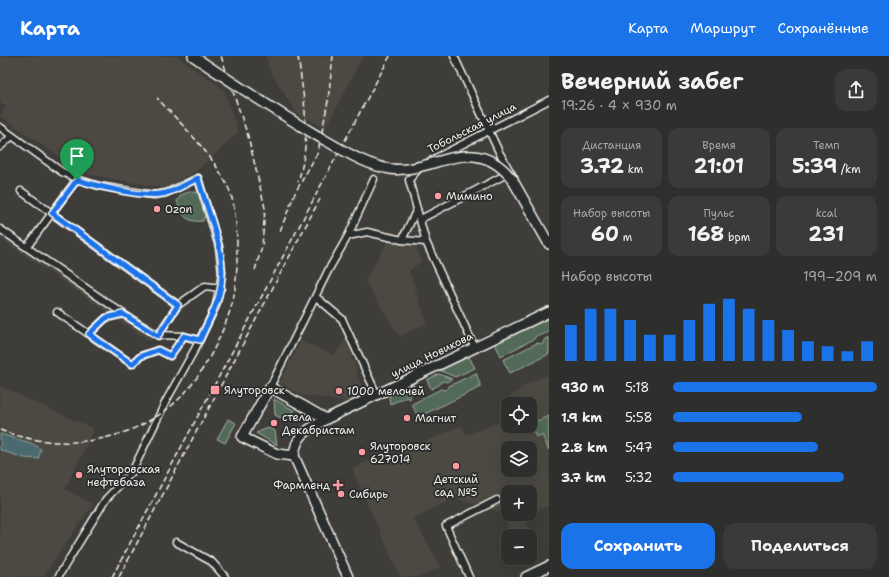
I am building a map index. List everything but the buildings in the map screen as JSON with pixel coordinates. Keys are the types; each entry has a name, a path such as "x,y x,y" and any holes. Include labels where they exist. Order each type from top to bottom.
{"street":[{"path":"454,56 490,129 499,152 531,210"},
{"path":"196,58 260,101 355,157 376,166 393,169 413,168 440,160 464,156 479,158 491,162 503,169 507,177 531,210 549,244"},
{"name":"Тобольская улица","path":"417,209 409,180 422,166 490,129 549,100"},
{"path":"0,127 62,172 77,180 99,186 154,195 166,193 198,178 219,247 222,273 221,288 216,306 200,340 162,408 132,472 106,499 58,577"},
{"path":"0,147 12,136"},
{"path":"419,220 507,177"},
{"path":"348,577 294,456 278,454 242,437 270,387 329,269 348,236 374,179"},
{"path":"27,247 77,180"},
{"path":"21,191 178,305"},
{"path":"417,209 426,242 475,348"},
{"path":"402,240 417,209"},
{"path":"0,229 123,314 158,336 184,336 200,340"},
{"path":"348,236 367,232 402,240 426,242"},
{"path":"158,336 178,305 205,286 221,288"},
{"path":"316,297 342,319 377,395"},
{"path":"57,312 132,364 141,356 158,350 170,356 184,336"},
{"name":"улица Новикова","path":"294,456 297,442 302,434 326,419 549,312"},
{"path":"89,334 106,318 123,314"},
{"path":"270,387 326,419"},
{"path":"469,577 446,526 497,500"},
{"path":"176,542 212,562 225,577"},
{"path":"526,577 549,566"}],"shaded area":[{"path":"0,56 177,56 224,90 238,132 216,154 191,175 164,188 85,174 0,116 6,107 0,103"},
{"path":"266,56 363,56 326,128 297,114 270,71"},
{"path":"1,232 116,310 112,315 0,238"},
{"path":"387,242 414,242 422,261 409,271 427,323 400,337 365,281"},
{"path":"121,316 154,338 151,342 119,321"},
{"path":"347,339 363,393 347,402 301,395 279,383 301,341 334,355"},
{"path":"546,375 549,380 549,416 537,422 537,397 511,397 524,385"},
{"name":"Ялуторовская нефтебаза","path":"0,386 94,429 65,489 93,504 43,577 0,577"},
{"path":"501,421 501,433 537,433 537,430 542,434 549,450 549,506 537,510 537,485 501,485 501,515 499,512 455,498 413,518 441,567 419,577 400,577 352,469 390,451 393,456 462,425 466,435"},
{"path":"505,521 525,521 529,529 510,529"}],"green space":[{"path":"191,191 198,193 205,215 203,221 193,221 186,217 180,210 177,201 181,195"},
{"path":"549,315 549,332 542,335 537,335 534,339 501,356 494,342"},
{"path":"549,337 549,354 510,373 503,360 537,343 542,344 545,339"},
{"path":"468,355 475,368 455,377 441,371 450,363"},
{"path":"476,373 481,387 418,417 412,404 441,389 446,390 449,386"},
{"path":"439,374 452,379 447,382 442,381 439,385 431,389 427,380"},
{"path":"413,384 410,399 407,397 390,404 389,397 395,390"},
{"path":"274,399 295,411 281,418 275,415"},
{"path":"549,416 549,450 542,435 536,437 534,433 537,433 537,421"},
{"path":"228,419 236,423 225,443 217,439"},
{"path":"268,428 275,431 277,445 256,433"}],"water":[{"path":"0,434 31,443 41,449 38,459 24,458 0,450"}],"railway":[{"path":"221,56 248,136 265,208 262,247 255,270"},
{"path":"298,56 306,119 305,149 298,182"},
{"path":"280,231 295,193 318,152 328,101 333,56"},
{"path":"112,577 390,56"},
{"path":"0,430 23,437 47,441 71,442 94,440 118,434 140,426 161,414 180,398 197,378 218,341 232,304 237,268 236,221 231,195 214,163 205,151 157,98"},
{"path":"119,577 320,199"}],"place":[{"name":"Мимино","path":"438,196"},
{"name":"Ozon","path":"157,209"},
{"name":"Ялуторовск","path":"215,390"},
{"name":"1000 мелочей","path":"339,391"},
{"name":"Магнит","path":"407,418"},
{"name":"стела Декабристам","path":"274,423"},
{"name":"Ялуторовск 627014","path":"362,452"},
{"name":"Детский сад №5","path":"456,466"},
{"name":"Ялуторовская нефтебаза","path":"79,475"},
{"name":"Фармленд","path":"338,485"},
{"name":"Сибирь","path":"341,494"}],"route":[{"path":"198,178 219,247 222,273 222,284 216,306 200,340 184,336 170,356 158,350 152,351 141,356 132,364 89,334 106,318 123,314 158,336 178,305 52,213 77,180 99,186 154,195 166,193 198,178"}]}
